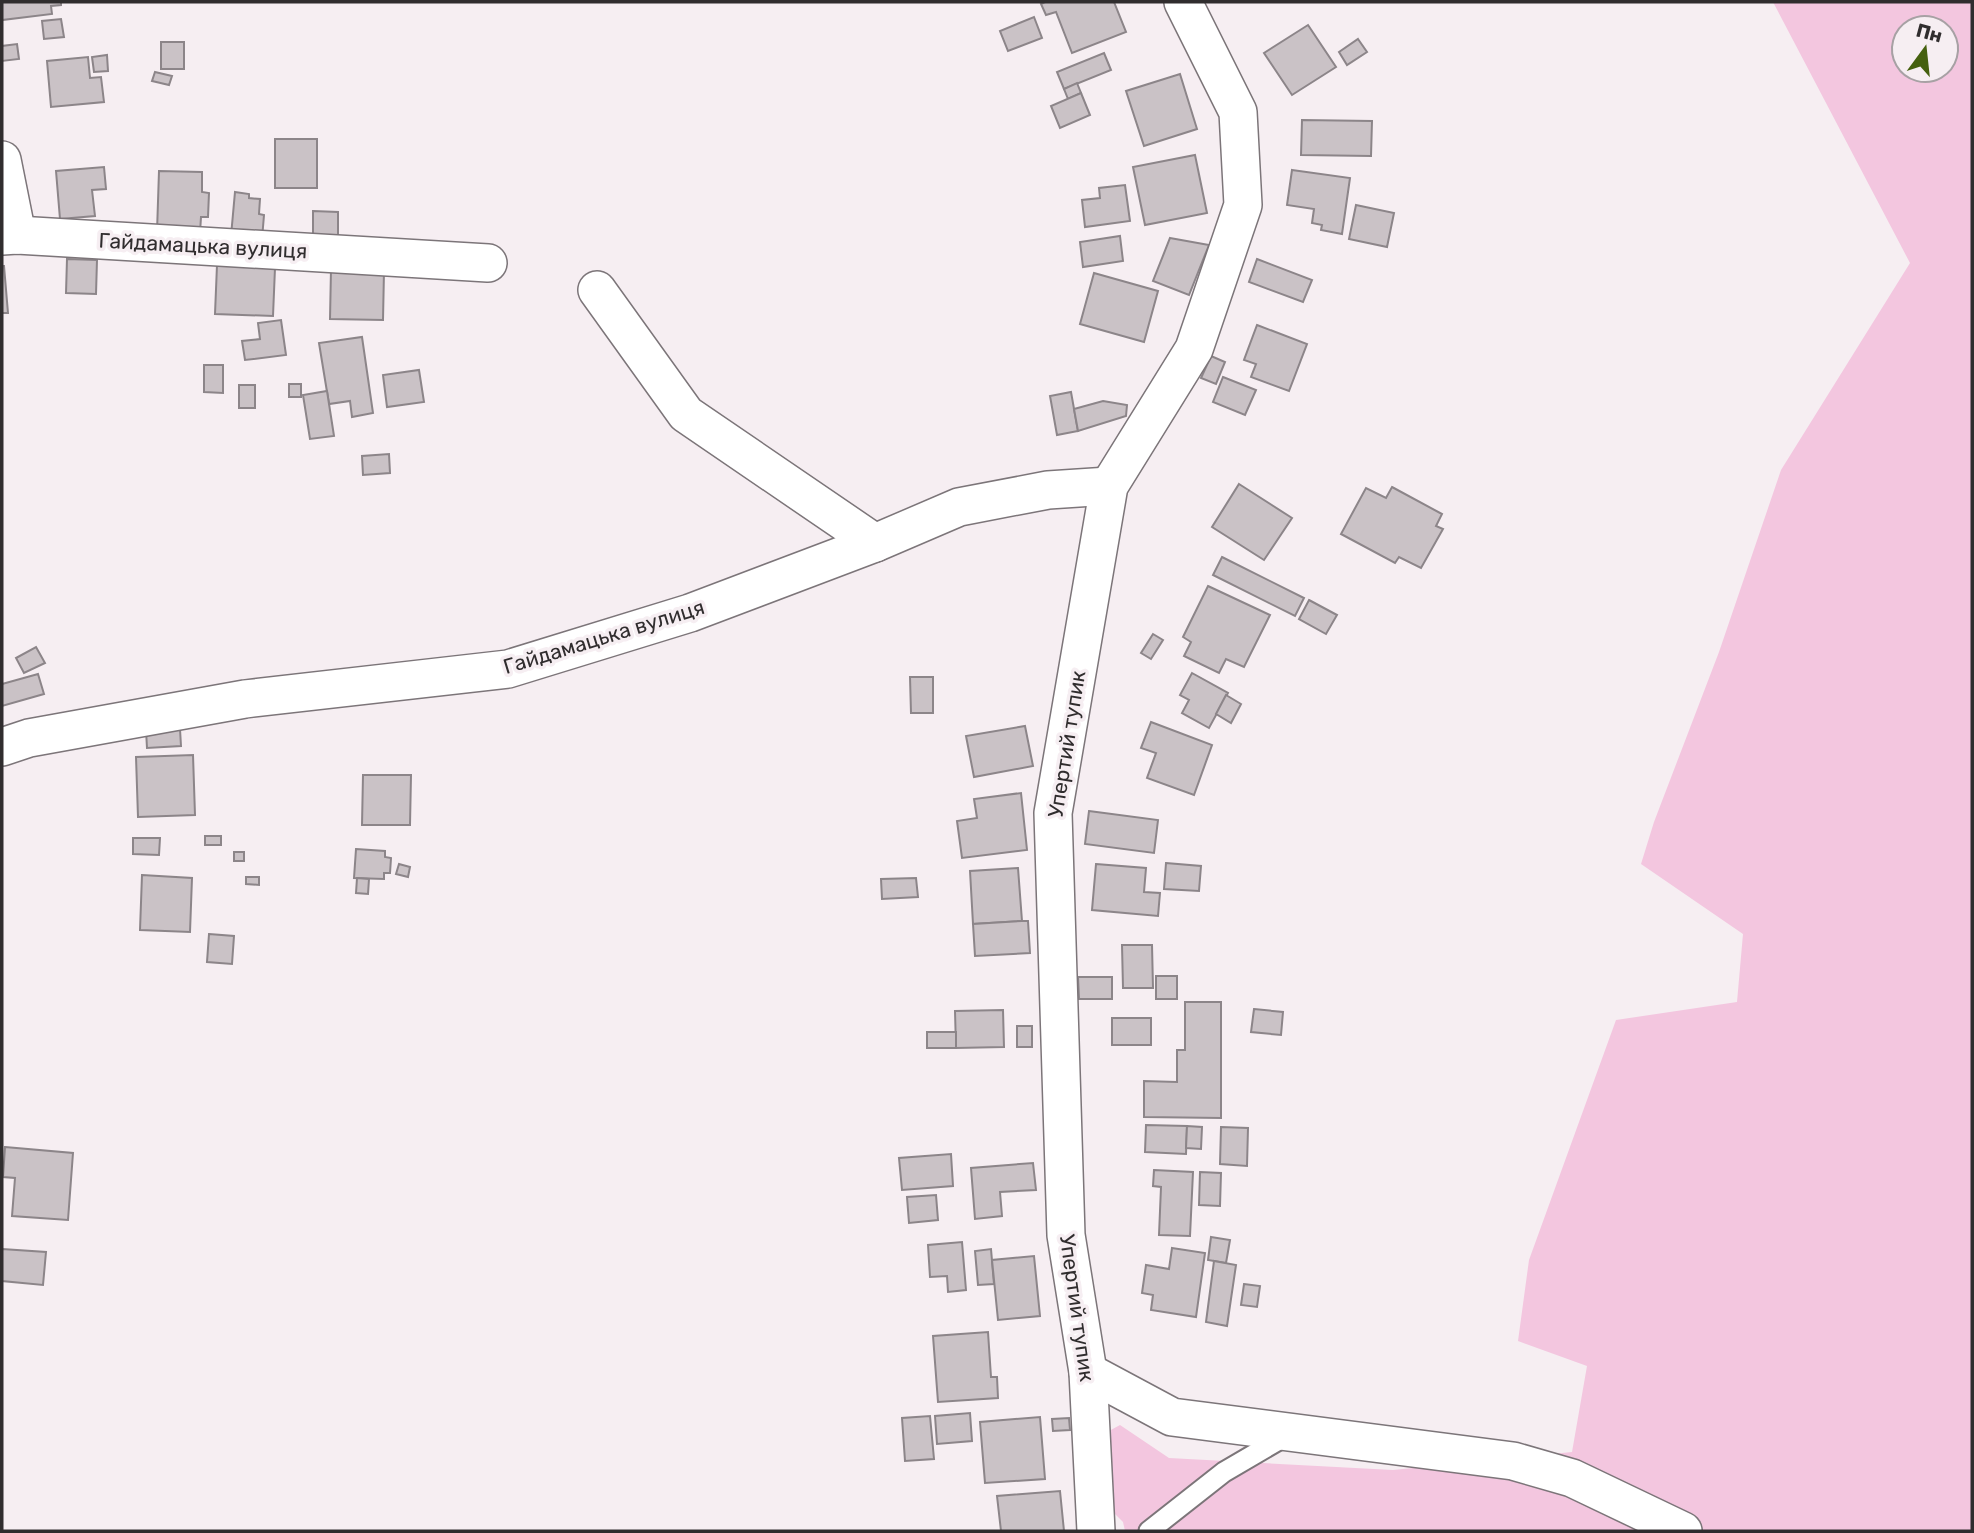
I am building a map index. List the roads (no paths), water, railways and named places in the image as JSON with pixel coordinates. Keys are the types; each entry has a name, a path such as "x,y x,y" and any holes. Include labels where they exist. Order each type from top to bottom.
{"street":[{"name":"Упертий тупик","path":"1096,1531 1088,1372 1066,1235 1054,813 1109,486 1194,349 1243,205 1238,111 1183,2"},
{"path":"2,160 9,236"},
{"name":"Гайдамацька вулиця","path":"9,236 488,263"},
{"path":"597,290 686,414 875,543"},
{"name":"Гайдамацька вулиця","path":"2,747 29,738 245,699 508,669 690,613 875,543 959,507 1048,490 1109,486"},
{"path":"1088,1372 1172,1417 1513,1461 1572,1478 1683,1531"}],"lane":[{"path":"1149,1531 1224,1472 1294,1431"}]}
